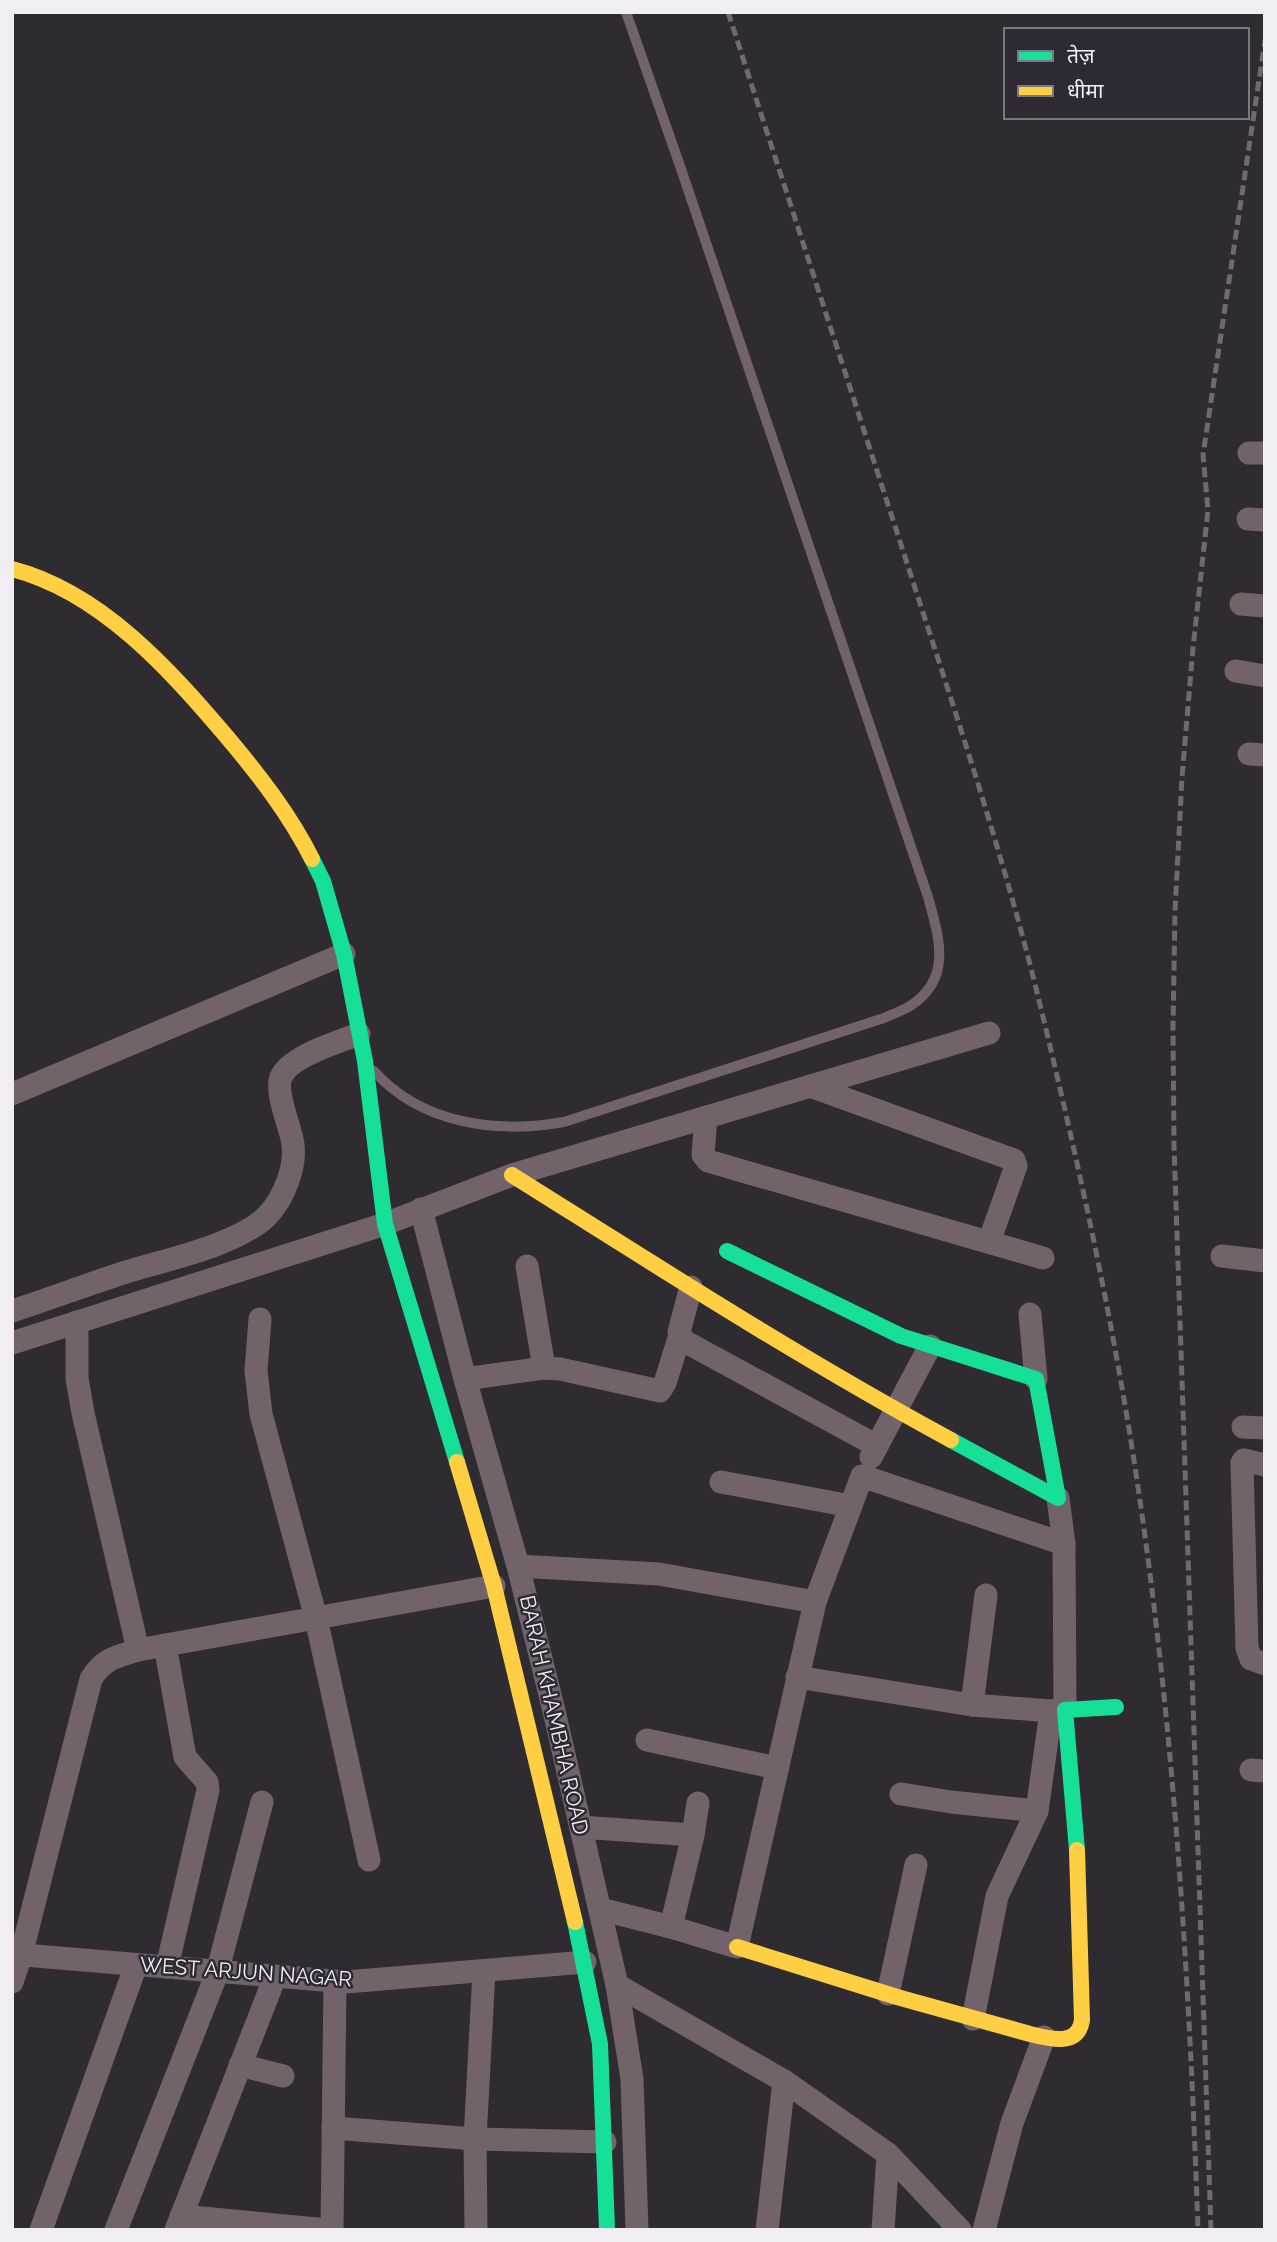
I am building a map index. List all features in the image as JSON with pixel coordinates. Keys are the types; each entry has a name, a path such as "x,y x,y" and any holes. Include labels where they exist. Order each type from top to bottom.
{"street":[{"name":"BARAH KHAMBHA ROAD","path":"12,569 31,574 84,601 134,639 206,713 251,766 299,833 323,881 344,954 365,1061 385,1223 494,1586 585,1962 600,2045 607,2230"},
{"path":"1241,604 1265,606"},
{"path":"1236,671 1265,676"},
{"path":"12,1094 344,954"},
{"path":"12,1343 385,1223 512,1175 989,1033"},
{"path":"12,1311 217,1244 237,1236 266,1217 283,1192 294,1154 282,1104 281,1077 288,1068 322,1048 359,1034"},
{"path":"810,1086 1014,1160 1016,1166 989,1242"},
{"path":"706,1117 703,1155 708,1161 1043,1258"},
{"path":"512,1175 895,1410 1058,1498"},
{"name":"BARAH KHAMBHA ROAD","path":"421,1209 465,1379 518,1566 617,1985 632,2079 637,2230"},
{"path":"727,1251 901,1336 1036,1379"},
{"path":"1222,1256 1265,1261"},
{"path":"527,1266 544,1368"},
{"path":"465,1379 544,1368 660,1391 680,1335 691,1287"},
{"path":"600,1909 671,1927 973,2019 1044,2037 1069,2038 1080,2031 1079,1869 1058,1711 1064,1544 1036,1379 1030,1314"},
{"path":"260,1319 256,1371 261,1414 316,1618 369,1860"},
{"path":"77,1322 77,1378 83,1413 138,1650"},
{"path":"680,1335 684,1341 877,1446"},
{"path":"737,1947 815,1602 862,1476 930,1346"},
{"path":"1265,1465 1248,1460 1242,1463 1255,1569 1247,1648 1251,1659 1265,1664"},
{"path":"862,1476 1064,1544"},
{"path":"721,1482 851,1506"},
{"path":"518,1566 659,1574 815,1602"},
{"path":"12,1982 22,1955 91,1679 100,1665 110,1658 138,1650 494,1586"},
{"path":"972,1705 986,1595"},
{"path":"164,1645 185,1757 207,1782 208,1790 167,1967"},
{"path":"797,1677 972,1705 1058,1711 1116,1707"},
{"path":"973,2019 996,1896 1037,1811 1058,1711"},
{"path":"647,1740 777,1768"},
{"path":"901,1794 1037,1811"},
{"path":"116,2230 217,1973 261,1802"},
{"path":"671,1927 698,1803"},
{"path":"581,1827 693,1835"},
{"path":"888,1994 916,1865"},
{"name":"WEST ARJUN NAGAR","path":"22,1955 335,1982 585,1962"},
{"path":"41,2230 136,1965"},
{"path":"477,2230 475,2139 484,1970"},
{"path":"275,1977 178,2223 330,2230 335,1982"},
{"path":"617,1985 784,2081 888,2154 960,2230"},
{"path":"984,2230 1012,2123 1044,2037"},
{"path":"240,2065 283,2076"},
{"path":"767,2230 784,2081"},
{"path":"333,2128 475,2139 605,2142"},
{"path":"883,2230 888,2154"}],"lane":[{"path":"365,1061 409,1101 450,1120 509,1127 539,1127 564,1122 884,1018 909,1006 925,993 935,977 940,960 940,941 928,897 626,12"}],"railway":[{"path":"728,12 996,843 1069,1126 1114,1344 1133,1454 1159,1647 1184,1938 1198,2230"},
{"path":"1211,2230 1174,1146 1175,911 1182,777 1208,510 1203,455 1265,40"}],"traffic: fast":[{"path":"312,859 323,881 344,954 365,1061 385,1224 457,1462"},
{"path":"727,1251 901,1336 1036,1379 1058,1498 951,1440"},
{"path":"1077,1850 1065,1710 1116,1707"},
{"path":"575,1922 600,2044 607,2230"}],"traffic: slow":[{"path":"12,569 44,580 75,596 132,636 157,660 251,766 284,811 312,859"},
{"path":"512,1175 784,1345 951,1440"},
{"path":"457,1462 494,1586 575,1922"},
{"path":"737,1947 897,1997 1030,2034 1054,2039 1069,2038 1079,2029 1082,2020 1077,1850"}]}
